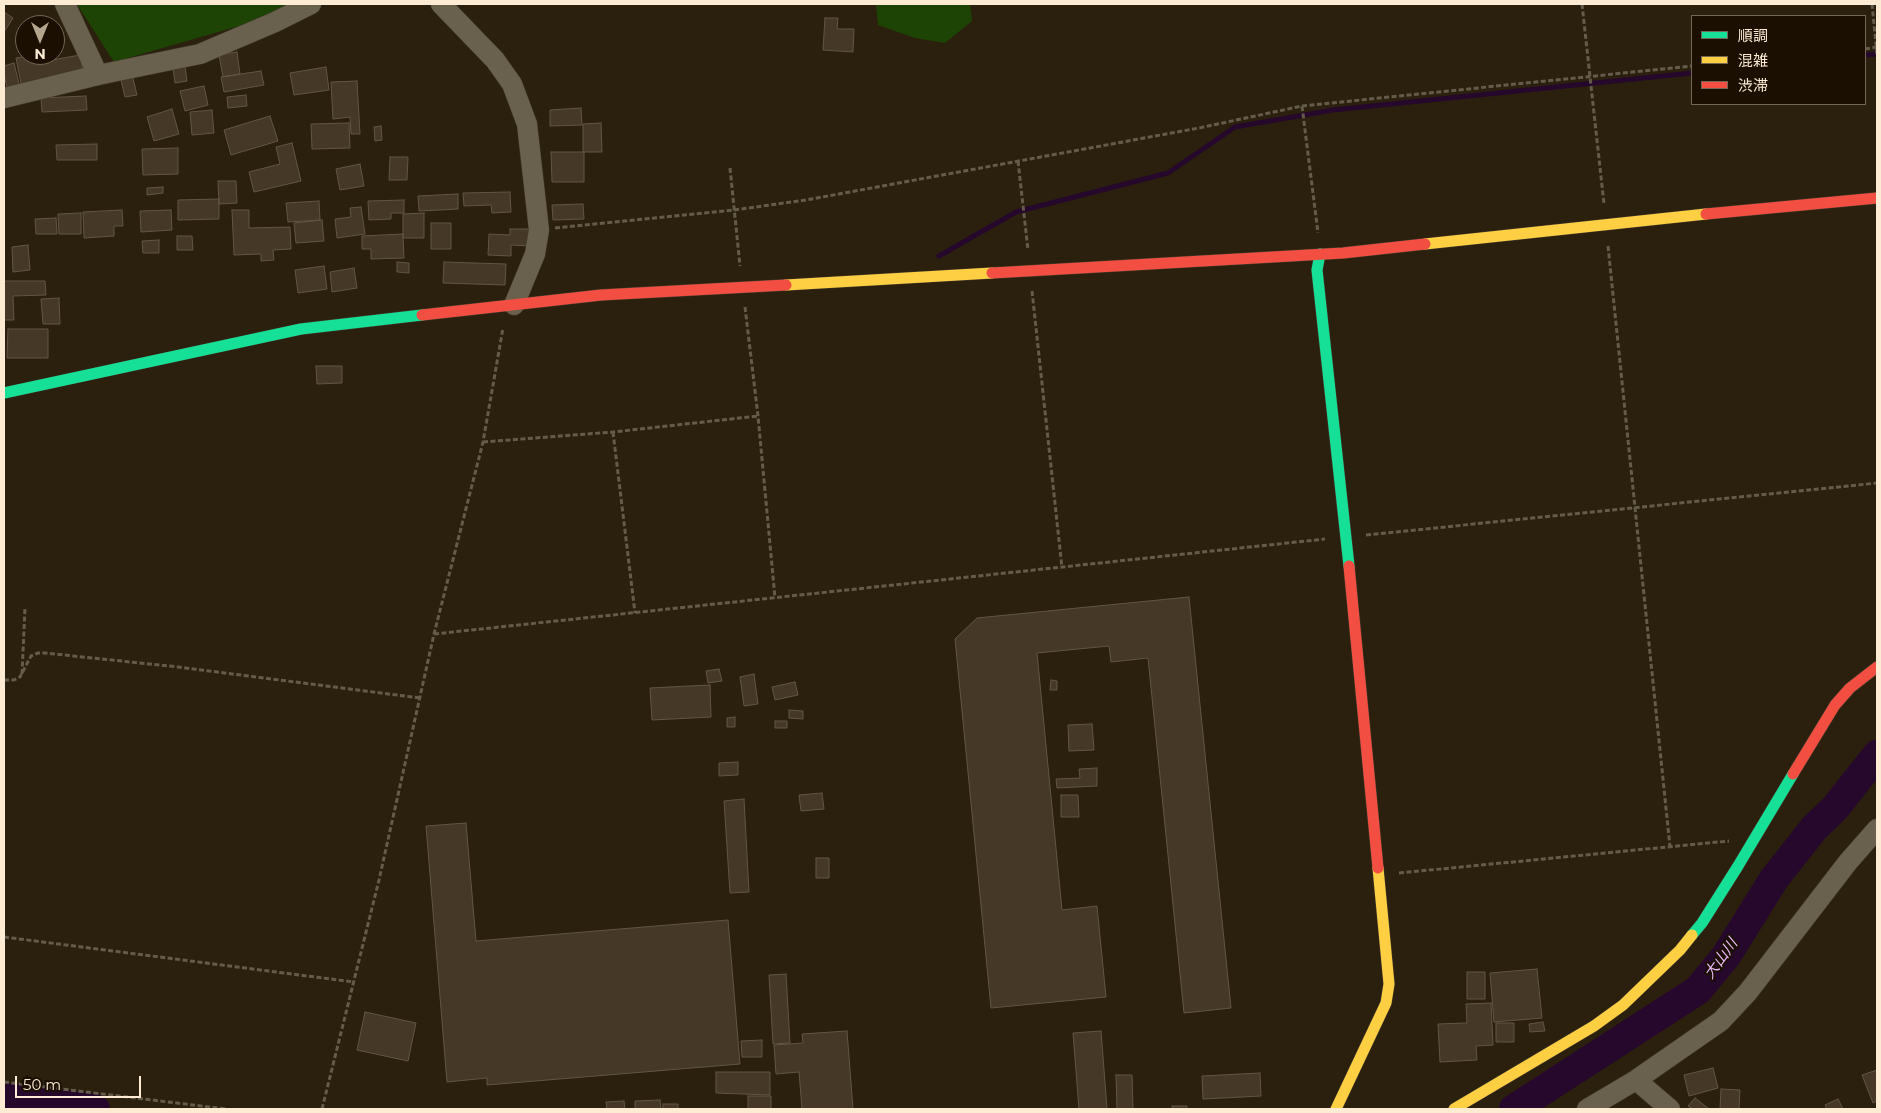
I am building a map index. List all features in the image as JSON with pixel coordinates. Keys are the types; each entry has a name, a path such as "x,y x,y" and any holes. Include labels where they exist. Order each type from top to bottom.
{"street":[{"path":"65,4 98,75"},
{"path":"4,98 98,75 200,54 275,22 310,4"},
{"path":"441,4 495,60 512,84 527,124 539,230 535,254 514,305"},
{"path":"4,393 301,329 601,295 1352,252 1606,224 1877,198"},
{"path":"1320,254 1317,270 1346,537 1388,984 1386,1003 1336,1109"},
{"path":"1454,1109 1594,1026 1616,1010 1680,950 1702,923 1738,866 1822,722 1834,705 1850,688 1877,667"},
{"path":"1587,1109 1636,1080 1721,1021 1748,992 1848,862 1877,829"},
{"path":"1636,1080 1670,1109"}],"path":[{"path":"1582,4 1670,847"},
{"path":"1872,4 1877,55"},
{"path":"539,230 734,210 806,200 1199,128 1302,106 1691,66"},
{"path":"1302,106 1320,254"},
{"path":"1018,161 1062,568"},
{"path":"730,168 758,416 775,598"},
{"path":"322,1109 379,880 434,634 483,442 505,319 514,305"},
{"path":"483,442 613,432 758,416"},
{"path":"613,432 635,613"},
{"path":"434,634 1346,537 1877,483"},
{"path":"22,674 25,608"},
{"path":"4,680 14,680 22,674 31,656 38,652 178,667 420,698"},
{"path":"1379,875 1732,840"},
{"path":"4,937 354,982"},
{"path":"4,1082 226,1109"}],"green space":[{"path":"79,4 292,4 239,26 114,62 78,6"},
{"path":"876,4 970,4 972,21 945,43 915,38 878,25"}],"building":[{"path":"4,12 13,18 4,32"},
{"path":"825,18 838,18 837,29 854,29 853,52 823,50"},
{"path":"237,52 240,74 223,77 219,55"},
{"path":"80,55 84,76 22,88 17,65 65,65 65,58"},
{"path":"14,63 20,88 8,91 4,66"},
{"path":"185,66 187,81 175,83 173,68"},
{"path":"326,67 329,90 294,95 290,73"},
{"path":"261,71 264,85 224,92 221,77"},
{"path":"133,78 137,95 125,97 121,80"},
{"path":"357,81 360,134 351,134 350,117 333,119 331,82"},
{"path":"204,86 208,105 185,111 180,91"},
{"path":"246,95 247,106 228,108 227,97"},
{"path":"86,96 87,110 42,112 41,98"},
{"path":"581,108 582,125 550,126 550,110"},
{"path":"172,109 179,134 154,141 147,117"},
{"path":"212,110 214,133 192,135 190,112"},
{"path":"270,116 278,141 231,155 224,130"},
{"path":"349,123 350,148 312,149 311,124"},
{"path":"601,123 602,152 583,152 583,124"},
{"path":"381,126 382,140 375,141 374,127"},
{"path":"292,143 301,181 254,192 249,172 280,164 276,147"},
{"path":"97,144 97,160 57,160 56,145"},
{"path":"178,148 178,174 143,175 142,149"},
{"path":"551,152 584,152 584,182 552,182"},
{"path":"390,157 408,157 407,180 389,180"},
{"path":"360,164 364,186 340,190 336,169"},
{"path":"218,181 236,181 237,203 219,204"},
{"path":"163,187 163,193 147,195 147,188"},
{"path":"510,192 511,212 492,213 491,205 464,206 463,193"},
{"path":"458,194 458,209 419,211 418,196"},
{"path":"219,199 219,219 178,220 178,200"},
{"path":"404,200 404,213 391,213 391,219 369,220 368,201"},
{"path":"319,201 320,220 288,222 286,203"},
{"path":"583,204 584,219 553,220 552,205"},
{"path":"361,207 365,234 337,238 335,219 351,217 350,208"},
{"path":"122,210 123,226 114,226 114,236 84,238 83,212"},
{"path":"171,210 172,230 141,232 140,211"},
{"path":"232,210 249,210 249,228 290,227 291,249 273,250 274,260 261,261 261,254 234,255"},
{"path":"81,213 81,234 59,234 58,214"},
{"path":"424,213 424,238 403,238 403,214"},
{"path":"56,218 57,234 36,234 35,219"},
{"path":"322,220 324,241 296,243 294,223"},
{"path":"431,223 451,223 451,249 431,249"},
{"path":"510,229 532,229 531,246 511,245 511,256 488,255 489,234 510,235"},
{"path":"403,234 404,258 371,259 371,249 362,249 362,236"},
{"path":"177,236 192,236 193,250 177,250"},
{"path":"159,240 159,253 143,253 142,241"},
{"path":"28,245 30,270 13,272 12,247"},
{"path":"397,262 409,263 409,273 397,272"},
{"path":"444,262 506,264 505,285 443,283"},
{"path":"324,266 327,289 298,293 295,270"},
{"path":"354,268 357,288 332,292 330,272"},
{"path":"4,281 45,281 46,295 13,296 14,320 4,320"},
{"path":"59,298 60,324 43,324 41,299"},
{"path":"8,329 48,329 48,358 7,358"},
{"path":"316,366 342,366 342,383 317,384"},
{"path":"1189,597 1231,1008 1184,1013 1148,658 1111,662 1109,646 1037,653 1062,910 1097,906 1106,997 991,1008 955,639 977,618"},
{"path":"719,669 722,681 708,683 706,671"},
{"path":"754,674 758,704 744,706 740,677"},
{"path":"1051,680 1057,681 1057,690 1050,690"},
{"path":"795,682 798,695 775,700 772,687"},
{"path":"710,685 711,717 652,720 650,688"},
{"path":"789,710 803,711 803,719 789,718"},
{"path":"735,717 735,727 727,727 727,718"},
{"path":"775,721 787,721 787,728 775,728"},
{"path":"1092,724 1094,750 1069,751 1068,725"},
{"path":"738,762 738,775 719,776 719,763"},
{"path":"1097,768 1097,786 1057,788 1056,779 1080,778 1079,769"},
{"path":"822,793 824,809 801,811 799,795"},
{"path":"1061,795 1078,795 1079,817 1061,817"},
{"path":"744,799 749,892 730,893 724,801"},
{"path":"466,823 476,941 728,920 740,1064 487,1085 487,1078 447,1082 426,826"},
{"path":"816,858 829,858 829,878 816,878"},
{"path":"1537,969 1542,1018 1494,1022 1490,973"},
{"path":"1467,972 1485,972 1485,999 1467,999"},
{"path":"786,974 790,1043 773,1044 769,975"},
{"path":"1491,1003 1493,1045 1476,1046 1477,1060 1440,1062 1438,1024 1467,1023 1466,1004"},
{"path":"365,1012 416,1023 408,1061 357,1050"},
{"path":"1543,1022 1545,1031 1530,1032 1529,1024"},
{"path":"1496,1023 1514,1023 1514,1042 1496,1042"},
{"path":"847,1031 853,1109 802,1109 799,1072 776,1074 774,1045 803,1043 802,1034"},
{"path":"1101,1031 1107,1109 1079,1109 1073,1033"},
{"path":"762,1040 762,1057 742,1057 741,1041"},
{"path":"1713,1068 1718,1088 1689,1096 1684,1075"},
{"path":"1877,1070 1877,1101 1873,1103 1862,1075"},
{"path":"716,1072 770,1072 770,1095 716,1093"},
{"path":"1260,1073 1261,1096 1203,1099 1202,1076"},
{"path":"1116,1075 1132,1075 1133,1109 1117,1109"},
{"path":"1721,1089 1740,1090 1739,1109 1720,1109"},
{"path":"748,1096 771,1096 771,1109 748,1109"},
{"path":"1695,1098 1709,1109 1693,1109 1688,1106"},
{"path":"1838,1099 1843,1109 1827,1109 1825,1105"},
{"path":"660,1100 661,1109 635,1109 635,1101"},
{"path":"624,1101 625,1109 607,1109 606,1102"},
{"path":"663,1104 678,1104 678,1109 663,1109"},
{"path":"1172,1106 1187,1106 1187,1109 1173,1109"}],"waterway":[{"path":"1866,55 1877,54"},
{"path":"939,256 1016,212 1168,173 1235,127 1333,110 1691,73"},
{"name":"大山川","path":"1514,1109 1698,990 1726,956 1774,879 1815,827 1835,808 1877,755"},
{"path":"4,1098 95,1109"}],"traffic: fast":[{"path":"1320,254 1317,270 1349,566"},
{"path":"4,393 301,329 422,315"},
{"path":"1692,935 1702,923 1738,866 1793,774"}],"traffic: slow":[{"path":"1425,244 1706,214"},
{"path":"786,285 992,273"},
{"path":"1336,1109 1386,1003 1389,984 1378,868"},
{"path":"1454,1109 1594,1026 1623,1005 1680,950 1692,935"}],"traffic: jam":[{"path":"1706,214 1877,198"},
{"path":"992,273 1343,253 1425,244"},
{"path":"422,315 601,295 786,285"},
{"path":"1349,566 1378,868"},
{"path":"1793,774 1835,705 1850,688 1877,667"}]}
